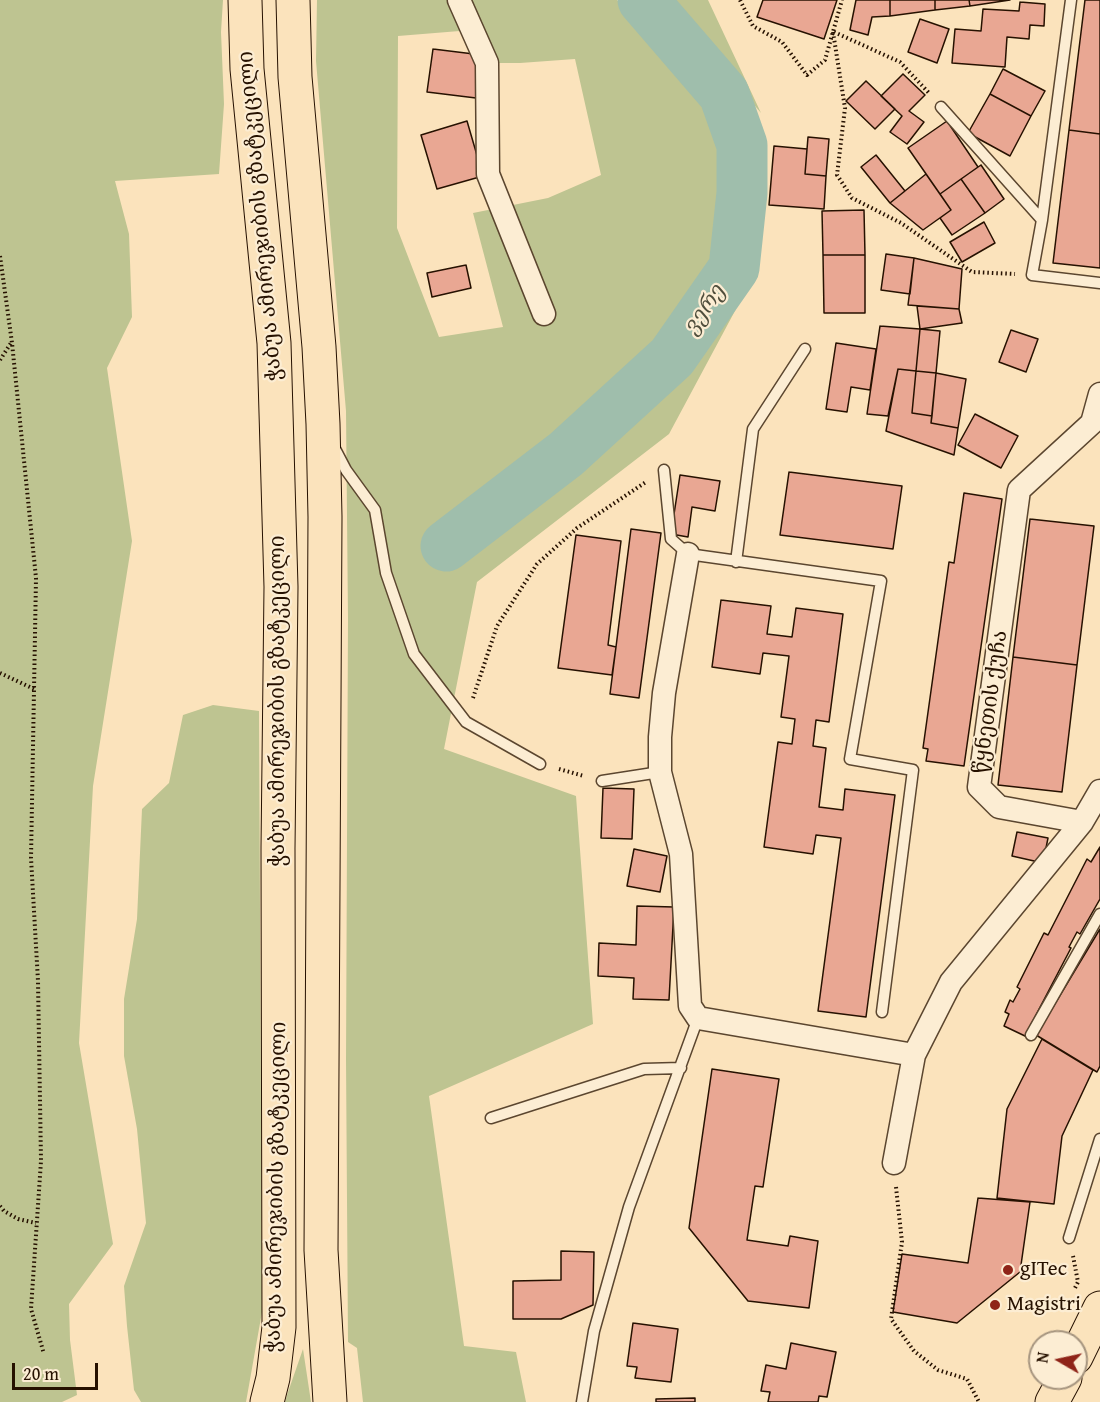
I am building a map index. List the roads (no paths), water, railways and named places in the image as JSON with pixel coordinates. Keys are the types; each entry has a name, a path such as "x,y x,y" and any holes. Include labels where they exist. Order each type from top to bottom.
{"main road":[{"name":"ჭაბუა ამირეჯიბის გზატკეცილი","path":"244,0 247,69 274,343 281,587 278,848 279,1327 273,1378 267,1402"},
{"name":"ჭაბუა ამირეჯიბის გზატკეცილი","path":"293,0 295,77 319,346 323,424 325,518 321,1250 330,1398"},
{"path":"1081,1330 1087,1300"}],"street":[{"path":"459,0 488,63 488,174 544,314"},
{"name":"წყნეთის ქუჩა","path":"1082,822 999,807 979,787 1019,490 1092,423 1100,394"},
{"path":"688,554 663,693 660,772 681,854 690,1006 698,1018 914,1055"},
{"path":"894,1163 914,1055 951,982 1082,822 1100,791"}],"lane":[{"path":"1071,0 1042,220 1032,275 1100,283"},
{"path":"941,107 1042,220"},
{"path":"736,562 753,429 805,349"},
{"path":"323,424 346,470 375,510 386,573 414,654 466,722 540,764"},
{"path":"664,470 671,539 688,554 881,581 850,759 913,770 882,1012"},
{"path":"602,781 660,772"},
{"path":"1031,1035 1100,914"},
{"path":"582,1402 594,1330 629,1207 698,1018"},
{"path":"491,1118 644,1069 681,1068"},
{"path":"1069,1238 1100,1139"}],"waterway":[{"name":"ვერე","path":"446,546 566,454 672,357 734,268 742,193 742,145 724,94 643,0"}],"place":[{"name":"gITec","path":"1008,1270"},
{"name":"Magistri","path":"995,1305"}]}
